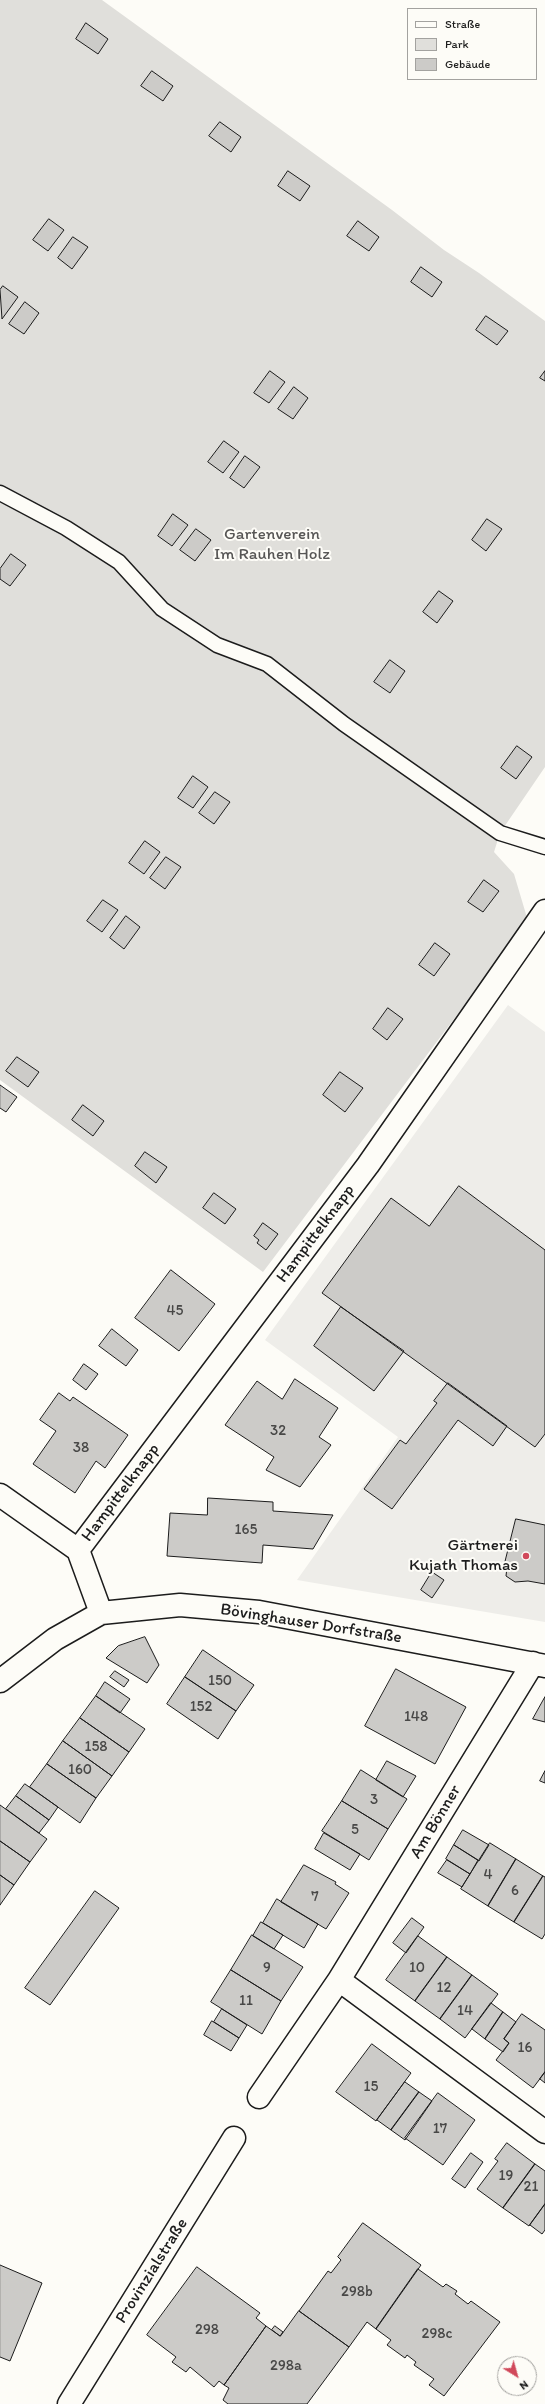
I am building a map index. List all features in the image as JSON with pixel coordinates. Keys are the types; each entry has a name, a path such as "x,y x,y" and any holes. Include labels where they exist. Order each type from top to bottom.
{"street":[{"name":"Hampittelknapp","path":"78,1550 368,1165 545,911"},
{"path":"0,1495 78,1550 101,1613"},
{"name":"Bövinghauser Dorfstraße","path":"0,1681 55,1639 101,1613 180,1605 259,1612 539,1665"},
{"name":"Am Bönner","path":"259,2097 339,1980 539,1665"},
{"path":"339,1980 545,2132"},
{"name":"Provinzialstraße","path":"69,2404 234,2138"}],"lane":[{"path":"0,493 66,528 119,562 162,609 217,645 267,664 344,724 500,833 545,847"}],"shaded area":[{"path":"508,1005 545,1032 545,1622 297,1580 398,1437 265,1340"}],"green space":[{"name":"Gartenverein Im Rauhen Holz","path":"0,0 102,0 392,210 444,250 479,273 545,321 545,767 500,833 494,852 514,874 528,921 263,1272 0,1080"}],"building":[{"path":"86,23 108,39 98,54 76,39"},
{"path":"152,71 173,86 163,101 141,86"},
{"path":"220,122 241,137 231,152 209,136"},
{"path":"288,171 310,186 300,201 278,186"},
{"path":"49,219 64,230 48,251 33,240"},
{"path":"358,221 379,237 369,251 347,236"},
{"path":"73,237 88,247 72,269 58,258"},
{"path":"421,267 442,282 432,297 411,282"},
{"path":"3,286 18,297 2,319 0,290"},
{"path":"25,302 39,313 24,334 9,324"},
{"path":"486,316 508,331 497,345 476,330"},
{"path":"270,371 285,382 269,403 254,393"},
{"path":"545,371 545,381 540,378"},
{"path":"294,387 308,398 293,419 278,409"},
{"path":"224,441 239,452 223,473 208,462"},
{"path":"245,456 260,467 244,488 230,478"},
{"path":"173,514 188,525 172,546 158,536"},
{"path":"487,519 502,529 486,551 472,540"},
{"path":"196,529 211,540 195,561 180,550"},
{"path":"11,554 26,565 10,586 0,579 0,569"},
{"path":"439,591 453,601 437,623 423,612"},
{"path":"390,660 405,671 390,693 374,682"},
{"path":"517,746 532,757 516,779 501,768"},
{"path":"193,776 208,787 193,808 178,798"},
{"path":"215,792 230,802 214,824 199,813"},
{"path":"145,841 160,852 144,874 129,863"},
{"path":"166,857 181,867 165,889 150,878"},
{"path":"484,880 499,891 483,912 468,902"},
{"path":"103,900 118,910 102,932 87,921"},
{"path":"126,916 140,927 124,949 110,938"},
{"path":"435,943 450,954 434,976 419,965"},
{"path":"388,1008 403,1019 387,1040 373,1029"},
{"path":"17,1057 39,1072 28,1087 6,1071"},
{"path":"340,1072 363,1088 345,1112 323,1095"},
{"path":"0,1085 17,1097 6,1112 0,1108"},
{"path":"83,1105 104,1121 93,1136 72,1120"},
{"path":"145,1152 167,1167 156,1183 135,1166"},
{"path":"459,1186 545,1250 545,1434 535,1447 322,1293 391,1198 429,1226"},
{"path":"214,1193 236,1209 225,1224 203,1208"},
{"path":"263,1223 278,1234 266,1250 257,1243 259,1240 254,1236"},
{"path":"171,1270 215,1304 179,1351 135,1318"},
{"path":"341,1307 404,1351 374,1391 314,1346"},
{"path":"112,1329 138,1350 126,1366 99,1346"},
{"path":"84,1364 98,1374 86,1390 73,1380"},
{"path":"295,1379 338,1408 319,1437 331,1445 300,1487 266,1470 274,1457 225,1425 257,1381 282,1399"},
{"path":"448,1383 507,1426 493,1446 458,1420 392,1509 364,1489 400,1440 406,1444 437,1403 434,1401"},
{"path":"59,1393 70,1401 73,1397 128,1435 105,1468 96,1461 75,1493 33,1464 56,1431 40,1420"},
{"path":"208,1498 273,1502 273,1511 333,1515 313,1549 263,1545 262,1563 167,1556 170,1513 207,1515"},
{"name":"Gärtnerei Kujath Thomas","path":"516,1519 545,1525 545,1584 528,1581 515,1582 506,1576 507,1567 504,1567"},
{"path":"432,1572 444,1580 432,1598 421,1590"},
{"path":"145,1637 159,1665 147,1683 106,1658 118,1646"},
{"path":"203,1650 254,1685 236,1711 185,1677"},
{"path":"396,1669 466,1707 435,1764 365,1726"},
{"path":"115,1671 129,1680 124,1687 110,1677"},
{"path":"185,1677 236,1711 218,1739 167,1704"},
{"path":"105,1682 130,1699 120,1713 96,1696"},
{"path":"96,1696 145,1729 129,1752 80,1718"},
{"path":"545,1697 545,1722 533,1719"},
{"path":"80,1718 129,1752 112,1776 63,1741"},
{"path":"63,1741 112,1776 96,1798 47,1764"},
{"path":"387,1761 416,1776 403,1797 376,1780"},
{"path":"47,1764 96,1798 80,1823 30,1787"},
{"path":"361,1770 407,1799 388,1829 342,1801"},
{"path":"545,1771 545,1783 540,1781"},
{"path":"25,1784 58,1807 49,1820 16,1796"},
{"path":"16,1796 49,1820 39,1833 6,1809"},
{"path":"342,1801 388,1829 369,1860 322,1831"},
{"path":"0,1805 47,1839 30,1862 0,1841"},
{"path":"463,1830 489,1845 479,1861 454,1845"},
{"path":"324,1833 360,1854 350,1870 315,1849"},
{"path":"0,1841 30,1862 14,1885 0,1875"},
{"path":"490,1843 516,1859 488,1906 461,1889"},
{"path":"454,1845 478,1860 470,1874 446,1859"},
{"path":"516,1859 543,1876 514,1922 488,1906"},
{"path":"447,1860 470,1874 462,1887 438,1873"},
{"path":"304,1865 336,1882 335,1884 349,1893 326,1929 281,1902"},
{"path":"0,1875 14,1885 0,1905"},
{"path":"543,1876 545,1877 545,1934 542,1939 514,1922"},
{"path":"95,1891 119,1908 50,2005 25,1988"},
{"path":"277,1899 318,1924 304,1948 263,1923"},
{"path":"412,1918 424,1927 406,1953 393,1943"},
{"path":"261,1922 283,1935 274,1949 253,1936"},
{"path":"252,1935 303,1967 281,2001 231,1970"},
{"path":"418,1936 447,1957 415,2001 386,1980"},
{"path":"447,1957 472,1975 440,2019 415,2001"},
{"path":"231,1970 281,2001 262,2034 211,2002"},
{"path":"472,1975 498,1994 465,2038 440,2019"},
{"path":"491,2003 503,2012 485,2039 472,2029"},
{"path":"222,2009 247,2025 239,2038 214,2022"},
{"path":"503,2012 516,2022 504,2039 509,2043 503,2052 485,2039"},
{"path":"522,2014 545,2030 545,2072 533,2088 496,2060 509,2043 504,2039"},
{"path":"212,2021 239,2038 231,2051 204,2035"},
{"path":"372,2044 411,2073 376,2121 336,2092"},
{"path":"545,2072 545,2083 540,2079"},
{"path":"405,2082 419,2092 391,2130 377,2120"},
{"path":"419,2092 432,2101 405,2140 391,2130"},
{"path":"438,2093 475,2120 443,2165 405,2138"},
{"path":"507,2143 535,2164 503,2208 477,2189 498,2161 495,2159"},
{"path":"471,2153 483,2162 465,2188 452,2179"},
{"path":"535,2164 545,2171 545,2204 529,2226 503,2208"},
{"path":"545,2204 545,2230 542,2234 530,2225"},
{"path":"363,2223 421,2265 376,2329 367,2322 349,2347 299,2311 328,2271 331,2273 341,2260 338,2257"},
{"path":"0,2265 42,2283 10,2361 0,2357"},
{"path":"197,2267 260,2313 256,2318 266,2326 224,2385 219,2381 214,2387 190,2367 186,2372 172,2362 176,2357 147,2335"},
{"path":"418,2269 443,2287 446,2284 457,2291 455,2294 468,2304 471,2301 500,2322 444,2396 429,2385 434,2379 414,2365 416,2362 407,2355 405,2358 387,2345 391,2340 376,2329"},
{"path":"299,2311 349,2347 307,2404 228,2404 223,2400 229,2388 224,2385 266,2326 280,2336"},
{"path":"275,2326 283,2332 280,2336 272,2330"}],"place":[{"name":"Gärtnerei Kujath Thomas","path":"526,1556"}]}
